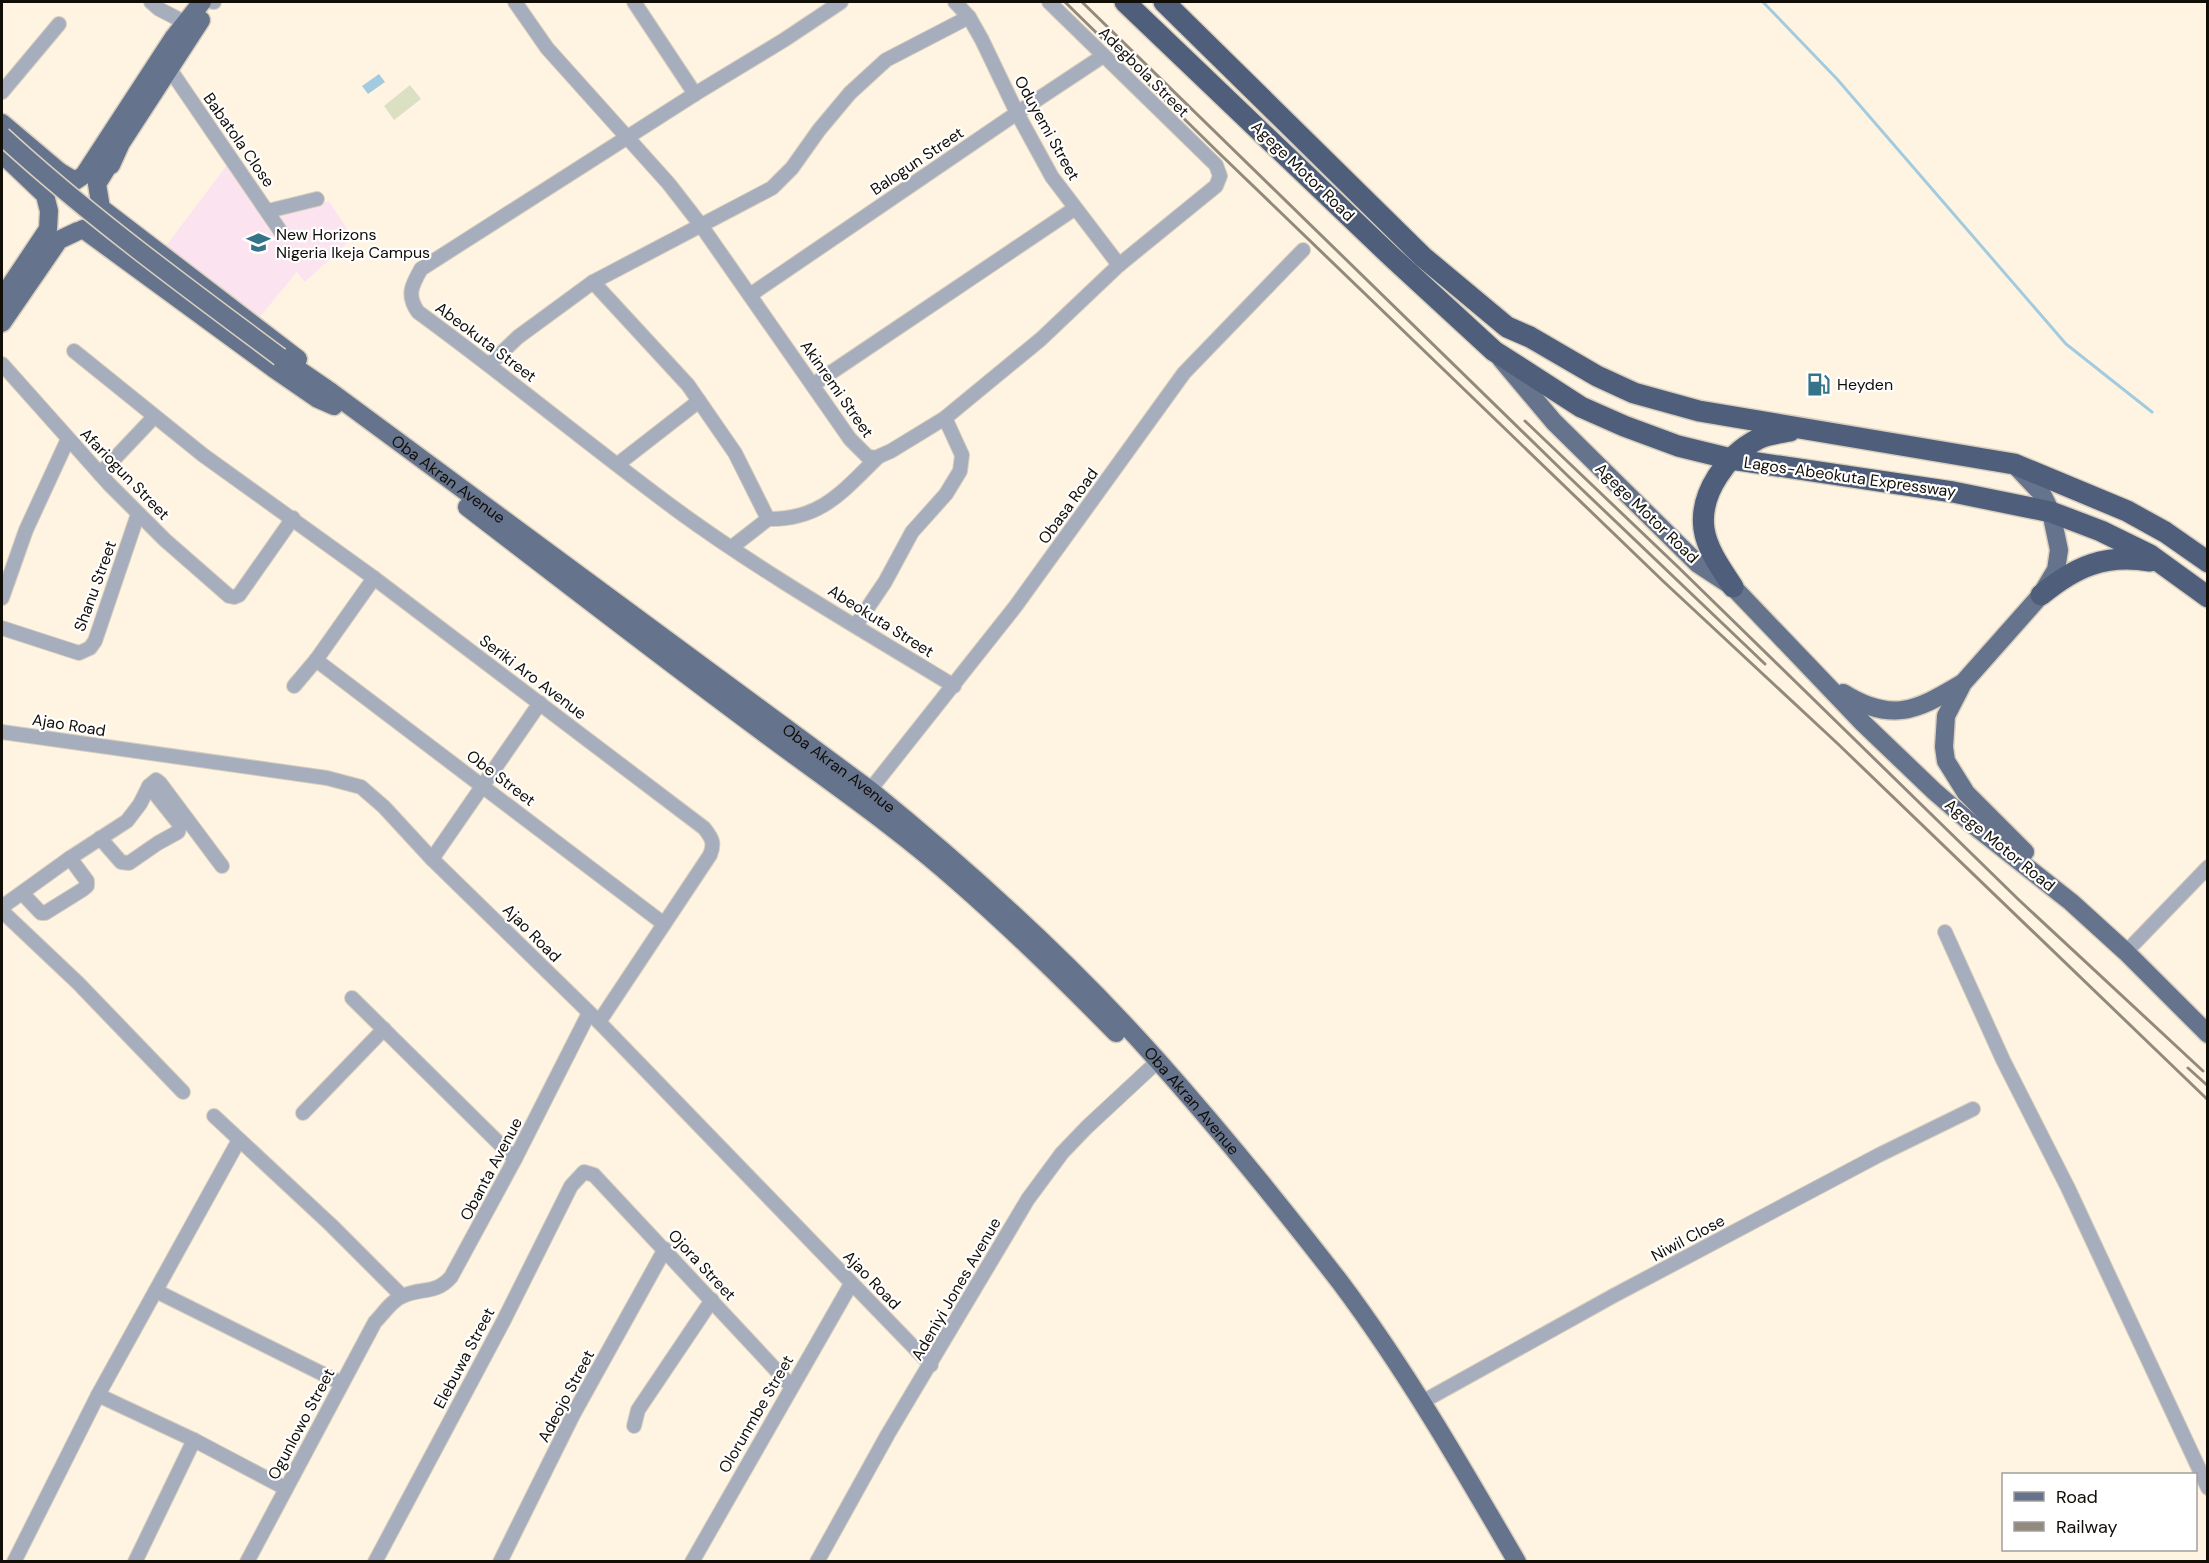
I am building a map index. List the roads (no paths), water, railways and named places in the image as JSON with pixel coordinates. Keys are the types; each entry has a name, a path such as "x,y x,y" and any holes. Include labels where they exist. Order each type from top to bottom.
{"highway":[{"name":"Agege Motor Road","path":"1125,2 1393,258 1494,351"},
{"name":"Agege Motor Road","path":"1164,2 1423,257 1507,327 1634,393 1699,411 1801,429"},
{"name":"Lagos-Abeokuta Expressway","path":"1494,351 1581,407 1678,446 1731,459 1953,492 2051,512 2101,531 2165,565 2208,597"},
{"path":"1733,587 1708,544 1703,517 1716,479 1731,459 1760,438 1801,429 2014,464 2127,511 2165,532 2208,562"},
{"path":"2041,595 2072,573 2103,561 2118,558 2136,559 2165,565"}],"main road":[{"path":"2,323 45,246 51,196 60,185 75,181 84,175 106,150 169,68 191,25 207,2"},
{"path":"2,298 45,246 86,233 96,218 99,204 97,184 106,150 174,37 191,25"},
{"path":"2,123 49,163 94,191 101,208 125,228 322,378 332,399 318,399 86,233 63,229 56,225 45,195 2,154"},
{"name":"Oba Akran Avenue","path":"2,136 133,246 278,360"},
{"name":"Oba Akran Avenue","path":"2,146 33,176 126,252 870,790 936,844 1036,936 1095,994 1155,1065 1332,1288 1413,1407 1506,1562"},
{"path":"49,163 76,171 106,150"},
{"path":"106,150 103,189 105,201 110,211 125,228"},
{"path":"33,183 42,201 45,246"},
{"path":"162,286 158,279 161,272 168,267 176,267"},
{"name":"Agege Motor Road","path":"1494,351 1554,422 1698,564 1733,587 1863,723 1934,791 2071,902 2126,952 2208,1034"},
{"name":"Oba Akran Avenue","path":"332,399 738,714 861,802 908,839 958,882 1155,1065 1234,1149 1341,1284 1422,1402 1517,1562"},
{"path":"2014,464 2042,494 2051,512 2059,550 2056,570 2041,595 1963,683 1946,716 1944,747 1946,761 1966,793 2071,902"},
{"path":"1825,681 1863,705 1887,711 1908,710 1929,702 1963,683"}],"street":[{"path":"151,2 159,9 191,25"},
{"name":"Akinremi Street","path":"515,2 547,48 669,184 700,224 860,451 867,456 878,457 891,452 945,418 1041,339 1119,266 1216,186 1220,176 1216,165"},
{"name":"Abeokuta Street","path":"841,2 421,269 411,287 413,305 418,312 490,364 678,511 954,686"},
{"name":"Oduyemi Street","path":"955,2 969,17 1052,177 1119,266"},
{"name":"Adegbola Street","path":"1049,2 1216,165"},
{"path":"637,3 695,94"},
{"path":"490,364 518,337 593,282 700,224 763,194 781,181 850,93 886,60 969,17"},
{"path":"2,92 59,24"},
{"name":"Balogun Street","path":"750,295 1103,56"},
{"name":"Babatola Close","path":"169,68 268,211 280,232"},
{"path":"268,211 317,199"},
{"path":"814,384 1074,209"},
{"name":"Obasa Road","path":"870,790 1015,607 1184,373 1303,249"},
{"path":"593,282 688,385 735,453 768,519"},
{"name":"Seriki Aro Avenue","path":"74,351 203,455 374,578 704,828 712,837 714,846 710,855 664,924 594,1018"},
{"name":"Afariogun Street","path":"2,364 138,514 229,596 239,595 293,518"},
{"path":"618,464 699,401"},
{"path":"100,474 154,417"},
{"path":"856,625 885,582 912,532 946,494 960,471 962,455 945,418"},
{"path":"2,598 26,530 68,438"},
{"path":"732,547 768,519 785,519 809,514 843,492 878,457"},
{"name":"Shanu Street","path":"2,628 79,653 90,648 95,641 138,514"},
{"path":"294,686 316,660 374,578"},
{"name":"Obe Street","path":"316,660 664,924"},
{"path":"432,858 540,703"},
{"name":"Ajao Road","path":"2,732 351,783 370,793 432,858 594,1018 931,1365"},
{"path":"183,1092 2,909 70,858 127,821 156,780 222,866"},
{"path":"100,838 121,862 129,863 178,832 180,825 150,786"},
{"path":"22,893 41,913 45,913 82,890 87,886 87,881 70,858"},
{"path":"2126,952 2208,867"},
{"path":"1945,932 2003,1060 2068,1188 2208,1488"},
{"path":"352,998 515,1159"},
{"name":"Obanta Avenue","path":"390,1306 402,1296 435,1289 451,1277 594,1018"},
{"path":"303,1113 384,1029"},
{"name":"Adeniyi Jones Avenue","path":"817,1562 888,1434 1028,1199 1062,1152 1155,1065"},
{"name":"Niwil Close","path":"1422,1402 1858,1166 1973,1109"},
{"path":"214,1116 331,1225 402,1296"},
{"path":"14,1562 98,1395 239,1140"},
{"name":"Ojora Street","path":"584,1172 594,1175 791,1386"},
{"name":"Elebuwa Street","path":"375,1562 504,1320 571,1186 584,1172"},
{"name":"Adeojo Street","path":"500,1562 574,1413 665,1249"},
{"name":"Olorunmbe Street","path":"692,1562 851,1284"},
{"path":"156,1291 341,1383"},
{"path":"634,1426 638,1410 712,1300"},
{"name":"Ogunlowo Street","path":"247,1562 375,1322 390,1306"},
{"path":"98,1395 194,1440 285,1488"},
{"path":"135,1562 194,1440"}],"water":[{"path":"379,74 385,82 368,94 362,86"}],"waterway":[{"path":"1763,2 1837,79 2066,344 2152,412"}],"railway":[{"path":"1065,2 1664,582 1837,743 2208,1100"},
{"path":"1082,2 1569,477 1765,664"},
{"path":"1525,421 2019,900 2203,1071"},
{"path":"2188,1068 2208,1086"}],"place":[{"name":"New Horizons Nigeria Ikeja Campus","path":"258,243"},
{"name":"Heyden","path":"1819,384"}]}
